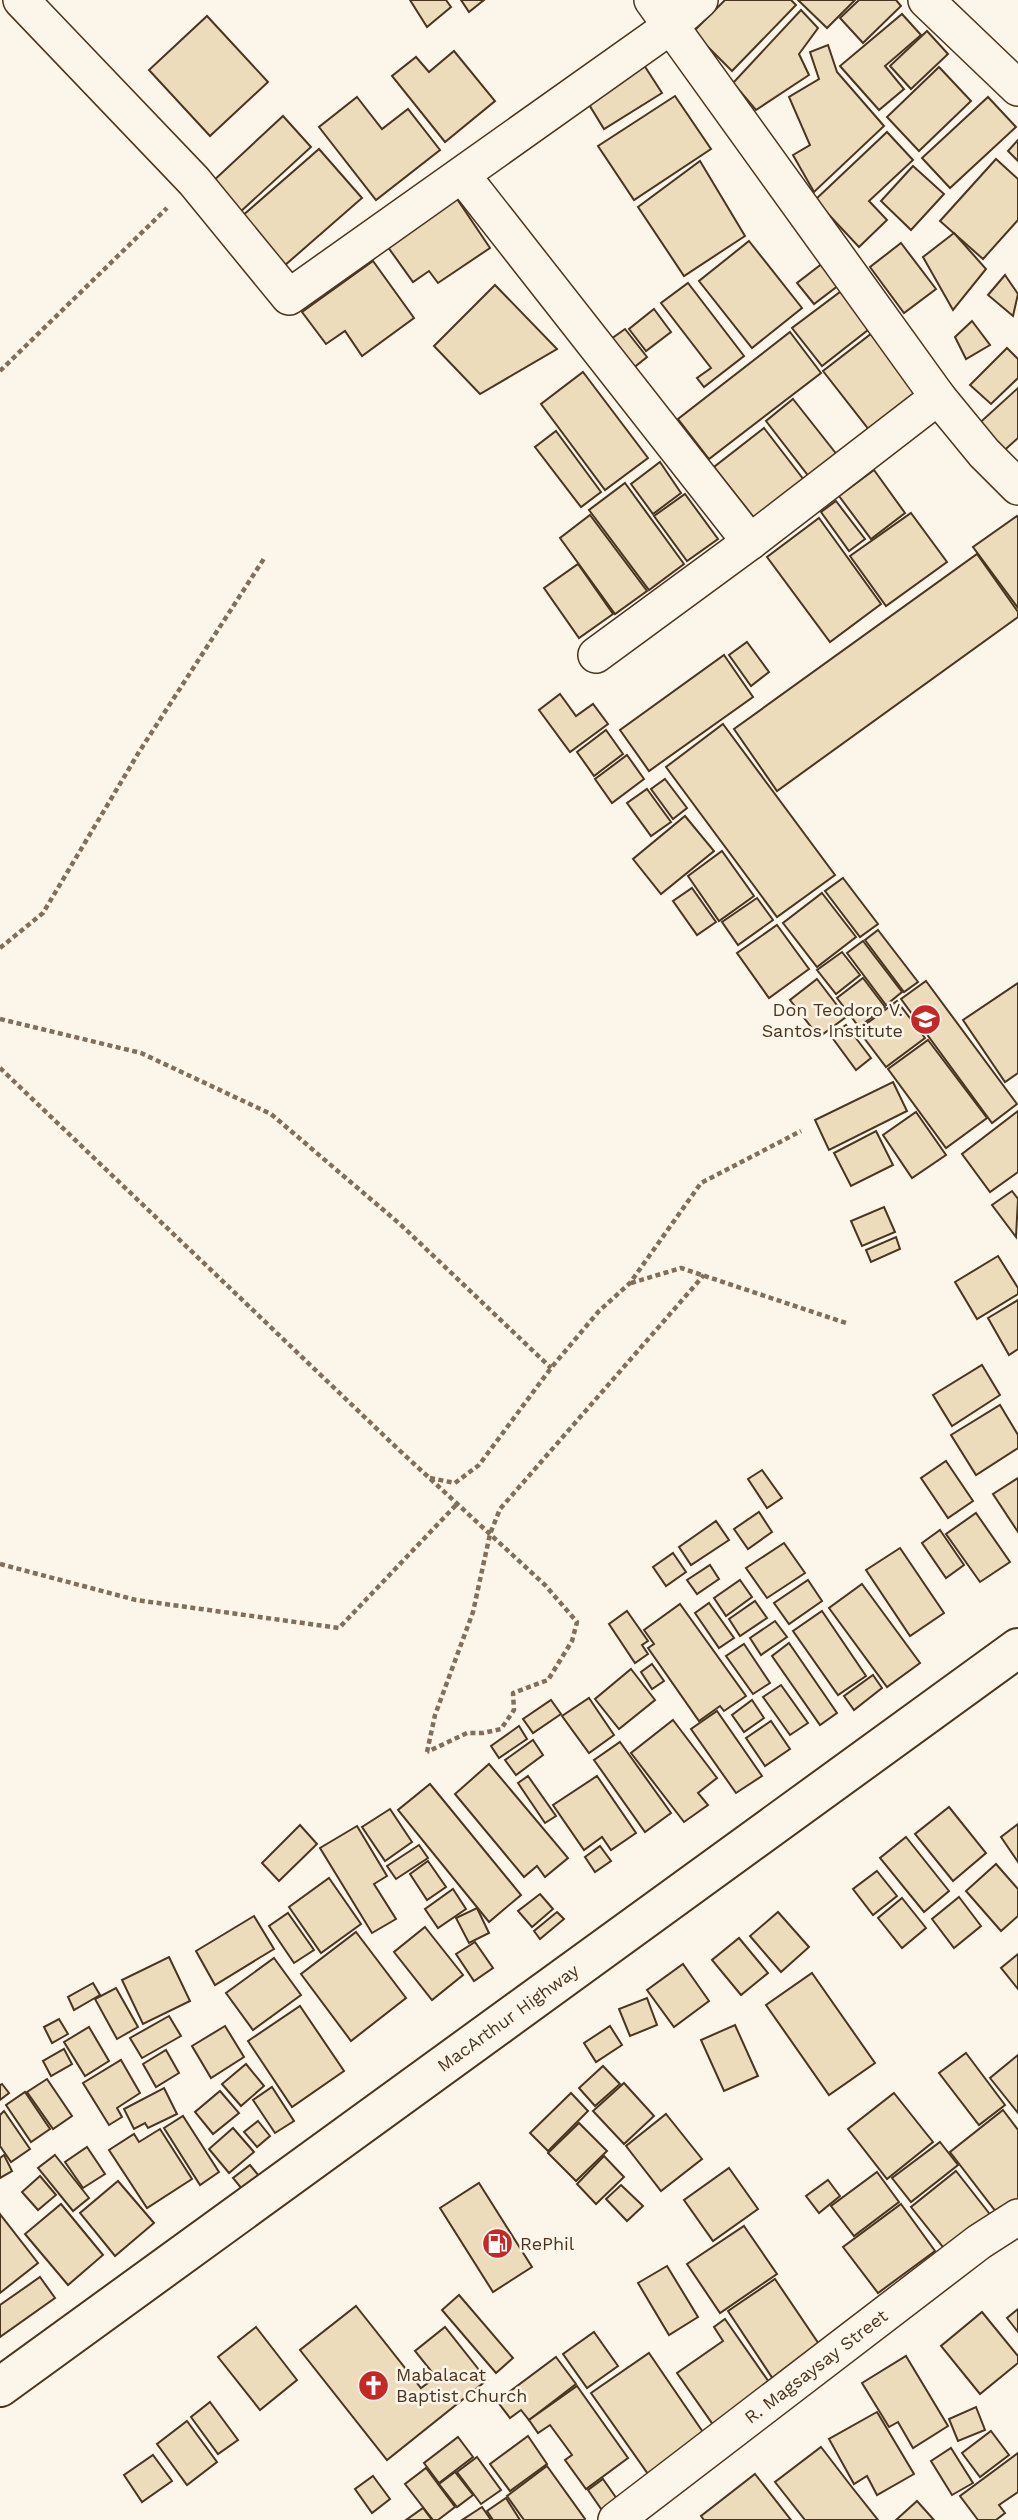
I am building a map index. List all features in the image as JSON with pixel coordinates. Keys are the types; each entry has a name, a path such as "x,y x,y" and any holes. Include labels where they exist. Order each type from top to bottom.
{"highway":[{"name":"MacArthur Highway","path":"0,2386 1018,1648"}],"street":[{"path":"21,0 194,181 289,297 462,174 661,13 700,0"},
{"path":"926,0 1018,88"},
{"path":"661,13 938,397 984,453 1018,487"},
{"path":"462,174 750,542"},
{"path":"596,656 938,397"},
{"name":"R. Magsaysay Street","path":"616,2520 979,2242 1018,2217"}],"path":[{"path":"0,371 194,181"},
{"path":"0,948 43,913 139,752 265,557"},
{"path":"0,1019 141,1053 271,1114 401,1225 551,1368"},
{"path":"0,1068 429,1478 490,1534 545,1585 577,1622 572,1641 548,1680 513,1693 514,1710 501,1729 467,1733 427,1752 435,1715 473,1612 490,1534 500,1509 704,1275"},
{"path":"429,1478 455,1483 479,1465 551,1368 598,1311 630,1283 701,1183 801,1132"},
{"path":"630,1283 681,1268 846,1323"},
{"path":"0,1564 136,1600 339,1628 457,1504"}],"building":[{"path":"410,0 446,0 451,7 427,27"},
{"path":"461,0 484,0 469,12"},
{"path":"725,0 791,0 796,5 732,71 693,32"},
{"path":"798,0 855,0 827,28"},
{"path":"859,0 896,0 901,6 863,43 840,18"},
{"path":"801,10 818,28 799,54 809,75 756,110 733,83"},
{"path":"902,14 921,35 885,66 904,89 879,110 840,66"},
{"path":"207,16 268,82 210,136 149,70"},
{"path":"927,31 948,54 911,89 890,66"},
{"path":"828,45 837,72 884,126 814,192 793,155 810,145 789,97 819,79 810,52"},
{"path":"454,51 495,101 445,142 392,76 416,57 429,72"},
{"path":"642,62 662,93 604,129 585,98"},
{"path":"939,67 971,101 919,151 887,117"},
{"path":"675,96 711,149 634,200 598,146"},
{"path":"357,97 382,129 408,109 440,150 376,200 319,127"},
{"path":"988,97 1016,127 950,188 922,158"},
{"path":"283,116 311,147 239,213 211,183"},
{"path":"887,132 913,160 869,201 887,220 859,247 815,200"},
{"path":"1018,140 1018,161 1008,151"},
{"path":"319,149 362,198 276,273 233,224"},
{"path":"996,159 1018,179 1018,220 983,259 940,221"},
{"path":"700,161 745,236 684,276 638,207"},
{"path":"913,166 944,194 911,230 881,201"},
{"path":"455,196 490,248 438,283 429,271 413,282 385,243"},
{"path":"954,233 986,269 953,310 923,257"},
{"path":"749,241 802,308 752,348 699,281"},
{"path":"901,243 936,289 904,313 870,267"},
{"path":"373,261 414,318 362,356 345,331 326,344 302,312"},
{"path":"823,263 839,285 814,304 797,283"},
{"path":"1005,275 1018,294 1013,316 988,295"},
{"path":"688,283 744,356 704,387 697,378 711,368 661,303"},
{"path":"495,285 557,349 480,394 434,346"},
{"path":"844,289 873,326 822,366 792,328"},
{"path":"654,309 671,332 646,351 629,329"},
{"path":"972,321 990,345 966,359 955,337"},
{"path":"625,329 647,357 627,373 604,344"},
{"path":"876,330 922,390 870,431 823,371"},
{"path":"790,332 821,373 709,459 678,419"},
{"path":"1007,348 1018,359 1018,378 991,404 970,385"},
{"path":"583,372 648,458 605,490 541,404"},
{"path":"1018,388 1018,438 998,456 974,428"},
{"path":"793,399 838,456 810,478 766,421"},
{"path":"764,428 804,480 755,519 714,467"},
{"path":"556,431 601,492 581,507 535,447"},
{"path":"660,462 681,493 653,514 631,484"},
{"path":"874,470 905,513 871,539 839,496"},
{"path":"625,483 684,564 649,590 589,510"},
{"path":"685,494 718,539 687,561 654,516"},
{"path":"836,501 865,539 849,551 821,512"},
{"path":"911,513 947,562 886,606 850,556"},
{"path":"590,515 647,591 615,614 560,538"},
{"path":"1017,516 1018,518 1018,608 973,547"},
{"path":"819,518 881,604 830,642 767,557"},
{"path":"977,554 1018,612 1018,617 777,791 734,729"},
{"path":"578,564 613,614 579,638 544,588"},
{"path":"747,642 769,672 751,686 729,655"},
{"path":"724,655 753,697 649,771 620,730"},
{"path":"560,694 576,716 593,704 608,724 570,752 539,710"},
{"path":"723,724 835,875 777,917 666,767"},
{"path":"606,730 623,754 594,776 577,752"},
{"path":"627,755 644,779 612,803 595,779"},
{"path":"665,779 687,808 673,819 651,789"},
{"path":"647,789 671,822 651,836 627,803"},
{"path":"685,816 714,851 661,894 633,859"},
{"path":"722,851 754,896 719,921 688,876"},
{"path":"843,878 878,924 860,937 825,891"},
{"path":"692,888 716,922 697,935 673,901"},
{"path":"822,893 856,937 817,967 783,923"},
{"path":"757,898 773,920 738,945 722,922"},
{"path":"777,925 809,969 769,998 737,953"},
{"path":"878,930 918,982 904,992 865,940"},
{"path":"863,941 902,992 886,1005 847,953"},
{"path":"842,952 860,975 836,994 817,970"},
{"path":"863,978 885,1007 859,1027 837,998"},
{"path":"817,979 846,1017 819,1037 790,1000"},
{"path":"926,981 1017,1104 992,1123 901,999"},
{"path":"1018,983 1018,1073 1005,1082 963,1020"},
{"path":"897,1001 925,1038 886,1067 858,1030"},
{"path":"846,1025 871,1058 856,1070 831,1036"},
{"path":"928,1040 987,1118 946,1148 888,1069"},
{"path":"893,1082 907,1111 829,1150 815,1120"},
{"path":"1018,1111 1018,1172 990,1192 962,1154"},
{"path":"916,1112 946,1155 912,1178 883,1135"},
{"path":"876,1131 893,1165 851,1186 834,1153"},
{"path":"1012,1191 1018,1199 1016,1237 992,1205"},
{"path":"884,1207 895,1232 862,1246 851,1221"},
{"path":"896,1237 900,1249 871,1262 866,1250"},
{"path":"998,1256 1018,1288 1018,1294 977,1319 955,1282"},
{"path":"1018,1300 1018,1349 1009,1355 988,1318"},
{"path":"982,1365 1000,1395 952,1426 933,1395"},
{"path":"1000,1405 1018,1435 1018,1448 976,1475 951,1435"},
{"path":"946,1461 973,1501 948,1518 921,1478"},
{"path":"762,1470 782,1498 767,1508 748,1479"},
{"path":"1018,1478 1018,1532 993,1494"},
{"path":"759,1512 772,1532 748,1549 734,1529"},
{"path":"976,1513 1010,1562 980,1582 946,1534"},
{"path":"716,1521 729,1540 691,1565 679,1547"},
{"path":"940,1530 964,1565 946,1578 922,1543"},
{"path":"784,1543 805,1573 767,1598 746,1568"},
{"path":"900,1548 944,1613 910,1636 866,1570"},
{"path":"673,1553 686,1572 666,1586 653,1567"},
{"path":"710,1565 719,1579 697,1594 687,1580"},
{"path":"740,1580 752,1597 726,1616 714,1598"},
{"path":"808,1580 822,1601 789,1624 774,1603"},
{"path":"862,1584 920,1663 887,1687 829,1608"},
{"path":"755,1601 767,1618 740,1636 729,1619"},
{"path":"709,1603 734,1638 719,1648 695,1613"},
{"path":"680,1604 746,1696 724,1711 720,1706 699,1721 648,1648 654,1644 644,1630"},
{"path":"627,1611 648,1641 642,1645 648,1654 635,1663 609,1624"},
{"path":"822,1611 866,1676 838,1695 793,1631"},
{"path":"775,1621 787,1637 761,1655 750,1638"},
{"path":"789,1643 837,1713 820,1725 772,1656"},
{"path":"744,1644 770,1683 753,1694 726,1656"},
{"path":"652,1664 664,1681 652,1689 641,1672"},
{"path":"631,1669 655,1700 619,1729 595,1699"},
{"path":"873,1675 882,1688 854,1710 844,1696"},
{"path":"781,1685 808,1723 790,1735 763,1697"},
{"path":"589,1698 614,1735 589,1753 562,1716"},
{"path":"551,1700 561,1714 533,1733 523,1719"},
{"path":"752,1700 764,1718 744,1732 732,1715"},
{"path":"717,1711 762,1776 736,1793 691,1729"},
{"path":"673,1720 717,1778 698,1793 708,1805 684,1822 631,1753"},
{"path":"771,1721 790,1749 765,1766 746,1738"},
{"path":"519,1726 527,1739 499,1758 491,1746"},
{"path":"533,1740 543,1755 516,1775 505,1760"},
{"path":"620,1742 671,1813 645,1832 594,1760"},
{"path":"489,1764 568,1858 545,1877 537,1866 524,1877 455,1794"},
{"path":"528,1776 556,1816 545,1823 518,1783"},
{"path":"597,1776 636,1833 611,1850 602,1837 584,1850 553,1805"},
{"path":"430,1784 521,1895 489,1922 398,1810"},
{"path":"949,1807 986,1853 953,1881 915,1834"},
{"path":"390,1809 412,1842 385,1861 362,1827"},
{"path":"1018,1824 1018,1862 1001,1837"},
{"path":"300,1825 317,1844 279,1881 262,1863"},
{"path":"357,1826 387,1876 374,1884 396,1919 372,1933 320,1848"},
{"path":"906,1837 949,1891 924,1912 880,1858"},
{"path":"419,1845 428,1858 396,1879 387,1866"},
{"path":"600,1846 611,1861 595,1872 585,1857"},
{"path":"428,1861 446,1887 427,1900 410,1874"},
{"path":"996,1864 1018,1889 1018,1916 1001,1931 966,1891"},
{"path":"877,1871 897,1896 873,1915 853,1889"},
{"path":"329,1878 361,1924 321,1953 289,1907"},
{"path":"453,1889 466,1909 438,1928 425,1909"},
{"path":"540,1894 553,1909 532,1927 518,1911"},
{"path":"959,1897 981,1926 954,1948 932,1919"},
{"path":"902,1898 926,1928 902,1948 878,1918"},
{"path":"477,1908 489,1933 469,1943 456,1918"},
{"path":"557,1912 564,1919 540,1939 534,1931"},
{"path":"778,1912 809,1947 781,1972 750,1936"},
{"path":"288,1913 314,1950 294,1963 269,1926"},
{"path":"254,1916 274,1949 215,1985 196,1951"},
{"path":"425,1927 463,1975 432,2000 394,1952"},
{"path":"356,1932 406,1998 351,2041 301,1974"},
{"path":"739,1938 768,1973 741,1995 712,1960"},
{"path":"475,1942 493,1968 474,1981 456,1954"},
{"path":"1018,1954 1018,1989 1001,1968"},
{"path":"169,1957 190,2001 143,2024 122,1980"},
{"path":"274,1958 301,1995 253,2030 226,1993"},
{"path":"683,1964 709,2001 674,2027 647,1990"},
{"path":"812,1973 875,2063 829,2095 766,2005"},
{"path":"93,1983 100,1995 74,2010 68,1997"},
{"path":"116,1988 138,2027 117,2039 95,1999"},
{"path":"647,1998 657,2025 630,2036 619,2009"},
{"path":"300,2006 344,2071 292,2107 248,2041"},
{"path":"169,2016 181,2036 142,2058 130,2038"},
{"path":"59,2019 68,2034 52,2043 44,2027"},
{"path":"735,2025 758,2076 724,2091 701,2040"},
{"path":"225,2026 244,2057 211,2078 192,2046"},
{"path":"610,2026 622,2045 596,2062 584,2043"},
{"path":"89,2027 109,2061 85,2076 64,2042"},
{"path":"64,2049 72,2064 51,2076 43,2061"},
{"path":"166,2050 179,2073 156,2087 143,2064"},
{"path":"966,2053 1005,2105 979,2125 939,2073"},
{"path":"1018,2055 1018,2113 990,2078"},
{"path":"121,2060 140,2093 117,2108 122,2117 109,2125 83,2083"},
{"path":"246,2064 264,2086 241,2106 222,2084"},
{"path":"603,2066 620,2084 595,2106 579,2088"},
{"path":"47,2079 72,2116 53,2129 27,2092"},
{"path":"624,2083 654,2116 624,2144 593,2111"},
{"path":"0,2085 9,2093 0,2100"},
{"path":"272,2087 294,2121 275,2133 253,2100"},
{"path":"164,2088 177,2114 148,2128 145,2123 134,2129 124,2109"},
{"path":"220,2091 239,2113 213,2134 195,2112"},
{"path":"25,2092 50,2129 31,2142 6,2105"},
{"path":"571,2093 588,2111 548,2151 530,2133"},
{"path":"894,2093 933,2142 887,2179 848,2129"},
{"path":"1003,2110 1018,2130 1018,2204 1000,2217 950,2152"},
{"path":"4,2111 30,2149 11,2162 0,2146 0,2115"},
{"path":"666,2114 702,2159 661,2191 626,2146"},
{"path":"183,2116 219,2172 200,2185 164,2128"},
{"path":"258,2121 270,2136 257,2147 244,2132"},
{"path":"579,2123 607,2151 576,2181 548,2153"},
{"path":"233,2128 254,2152 229,2173 209,2149"},
{"path":"160,2129 192,2179 147,2208 109,2150 134,2134 139,2142"},
{"path":"940,2142 958,2165 911,2202 892,2178"},
{"path":"87,2147 105,2174 83,2188 65,2162"},
{"path":"4,2155 12,2171 0,2178 0,2158"},
{"path":"55,2155 89,2198 73,2211 38,2168"},
{"path":"604,2156 624,2177 596,2204 577,2184"},
{"path":"250,2165 259,2176 242,2189 233,2178"},
{"path":"729,2168 758,2209 713,2241 684,2200"},
{"path":"956,2171 996,2222 951,2257 911,2207"},
{"path":"877,2172 899,2202 854,2236 831,2206"},
{"path":"40,2176 56,2195 38,2210 22,2192"},
{"path":"828,2180 840,2196 819,2213 806,2196"},
{"path":"118,2181 154,2223 115,2256 80,2213"},
{"path":"479,2183 532,2267 493,2292 440,2208"},
{"path":"621,2185 643,2206 627,2221 606,2199"},
{"path":"61,2204 103,2255 68,2285 25,2234"},
{"path":"901,2204 935,2251 878,2293 843,2247"},
{"path":"0,2214 38,2263 0,2293"},
{"path":"744,2226 777,2274 720,2313 687,2264"},
{"path":"667,2266 698,2317 669,2335 638,2283"},
{"path":"40,2277 55,2298 0,2337 0,2305"},
{"path":"775,2279 825,2353 777,2385 728,2311"},
{"path":"459,2295 513,2358 496,2373 442,2310"},
{"name":"Mabalacat Baptist Church","path":"356,2306 421,2388 436,2377 415,2351 445,2327 487,2380 387,2460 300,2350"},
{"path":"1018,2309 1018,2332 1007,2318"},
{"path":"982,2312 1018,2356 1018,2363 980,2394 941,2346"},
{"path":"725,2319 771,2385 714,2426 677,2373 723,2341 714,2327"},
{"path":"256,2327 297,2380 260,2410 218,2357"},
{"path":"594,2332 618,2366 587,2388 563,2354"},
{"path":"649,2353 709,2441 653,2481 591,2393"},
{"path":"906,2356 948,2426 913,2448 898,2422 889,2427 862,2383"},
{"path":"556,2357 576,2384 529,2420 521,2410 510,2418 497,2401"},
{"path":"577,2386 628,2458 586,2489 565,2460 572,2455 550,2425 538,2433 529,2420"},
{"path":"210,2402 238,2440 218,2454 191,2417"},
{"path":"976,2407 985,2430 958,2441 949,2419"},
{"path":"877,2412 914,2474 877,2495 867,2476 854,2484 829,2439"},
{"path":"187,2421 217,2462 187,2485 157,2444"},
{"path":"991,2431 1009,2455 980,2477 962,2453"},
{"path":"528,2436 547,2464 510,2491 490,2464"},
{"path":"458,2437 473,2457 439,2483 424,2463"},
{"path":"821,2447 878,2520 805,2520 775,2482"},
{"path":"951,2448 973,2483 952,2495 931,2461"},
{"path":"1018,2453 1018,2492 999,2505 1005,2513 996,2520 978,2520 960,2496"},
{"path":"153,2455 172,2481 142,2502 124,2475"},
{"path":"477,2457 501,2490 481,2504 457,2472"},
{"path":"547,2466 584,2520 524,2520 507,2496"},
{"path":"426,2468 455,2507 438,2520 433,2520 405,2484"},
{"path":"455,2472 473,2495 457,2507 439,2484"},
{"path":"755,2474 791,2520 704,2520 701,2516"},
{"path":"373,2476 390,2499 372,2513 355,2489"},
{"path":"603,2479 624,2509 608,2519 588,2490"},
{"path":"506,2498 520,2520 493,2520 487,2511"},
{"path":"917,2501 934,2520 896,2520"},
{"path":"482,2507 491,2520 462,2520"},
{"path":"423,2508 432,2520 406,2520"}],"place":[{"name":"Don Teodoro V. Santos Institute","path":"926,1020"},
{"name":"RePhil","path":"497,2244"},
{"name":"Mabalacat Baptist Church","path":"373,2385"}]}
